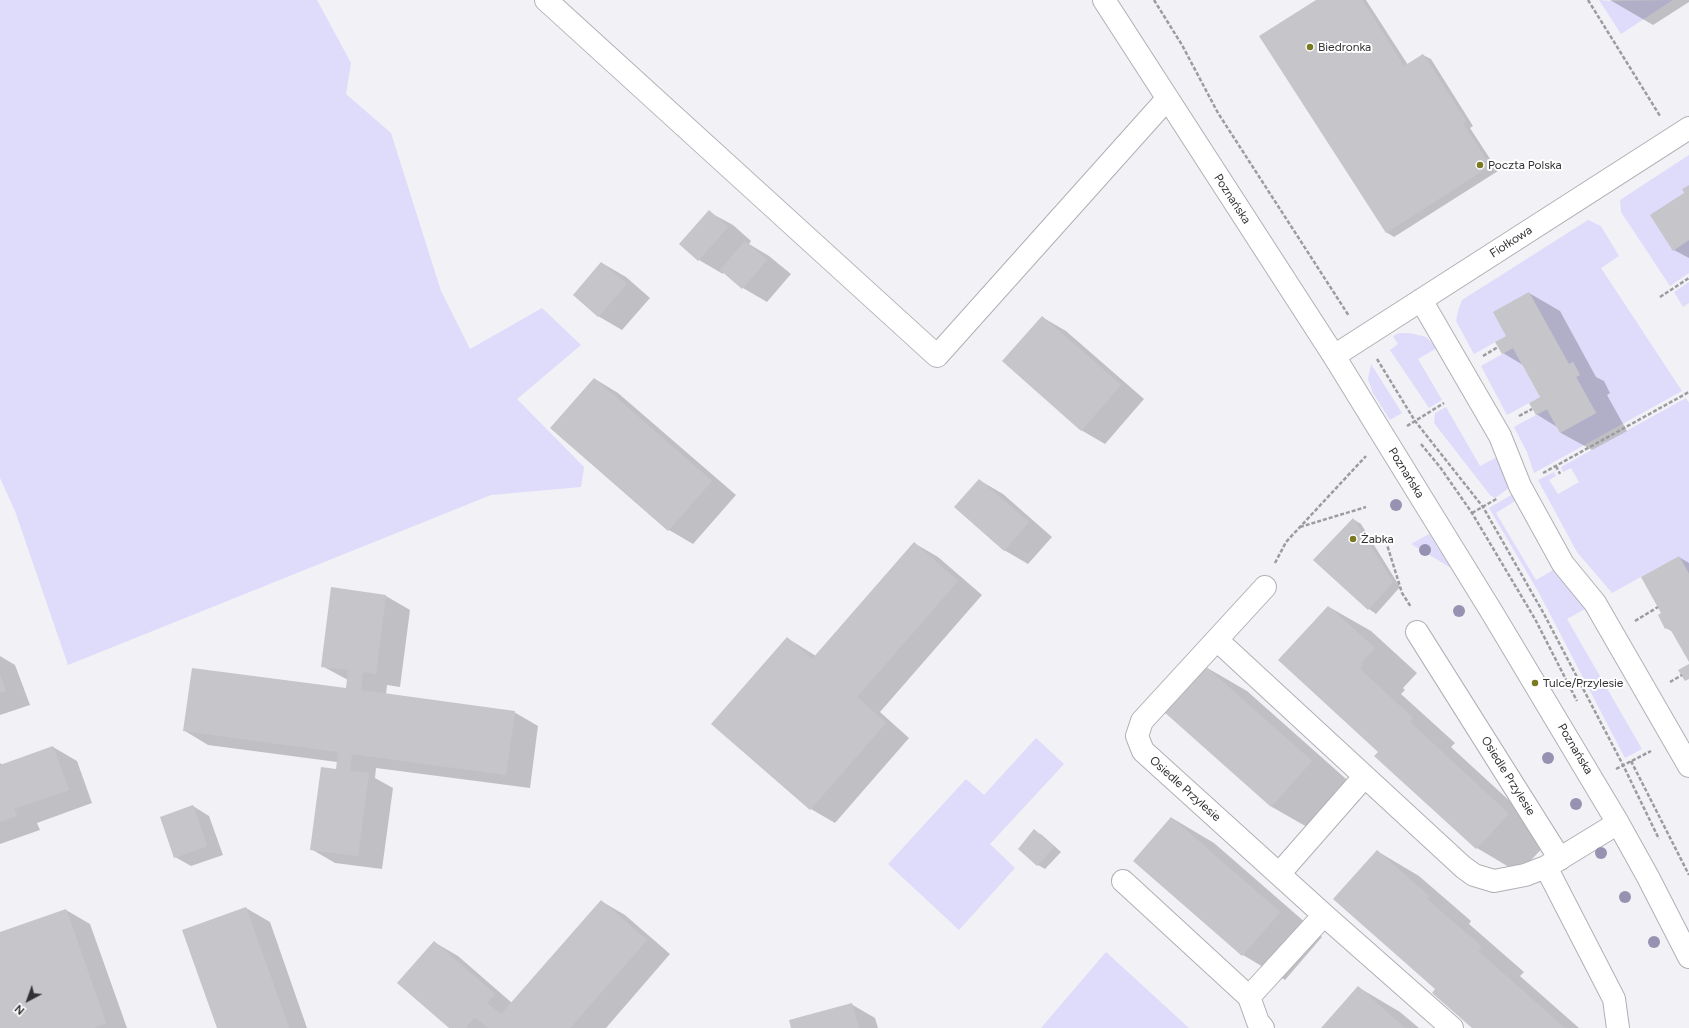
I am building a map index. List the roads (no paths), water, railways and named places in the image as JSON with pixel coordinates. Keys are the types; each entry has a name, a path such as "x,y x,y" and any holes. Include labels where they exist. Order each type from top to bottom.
{"street":[{"path":"546,0 937,356 1167,99"},
{"name":"Poznańska","path":"1104,0 1334,356 1493,614 1594,781 1648,877 1689,957"},
{"name":"Fiołkowa","path":"1334,356 1681,133"},
{"path":"1421,300 1500,436 1520,486 1563,564 1595,603 1689,766"},
{"name":"Osiedle Przylesie","path":"1266,587 1142,721 1137,736 1143,751 1324,915 1452,1028"},
{"name":"Osiedle Przylesie","path":"1417,632 1553,863 1614,999 1618,1028"},
{"path":"1217,640 1364,777 1463,867 1474,875 1494,881 1525,875 1553,863 1618,823"},
{"path":"1279,874 1364,777"},
{"path":"1122,881 1249,997 1258,1022 1263,1028"},
{"path":"1249,997 1324,915"}],"place":[{"name":"Biedronka","path":"1310,47"},
{"name":"Poczta Polska","path":"1480,165"},
{"name":"Żabka","path":"1353,539"},
{"name":"Tulce/Przylesie","path":"1535,683"}]}
